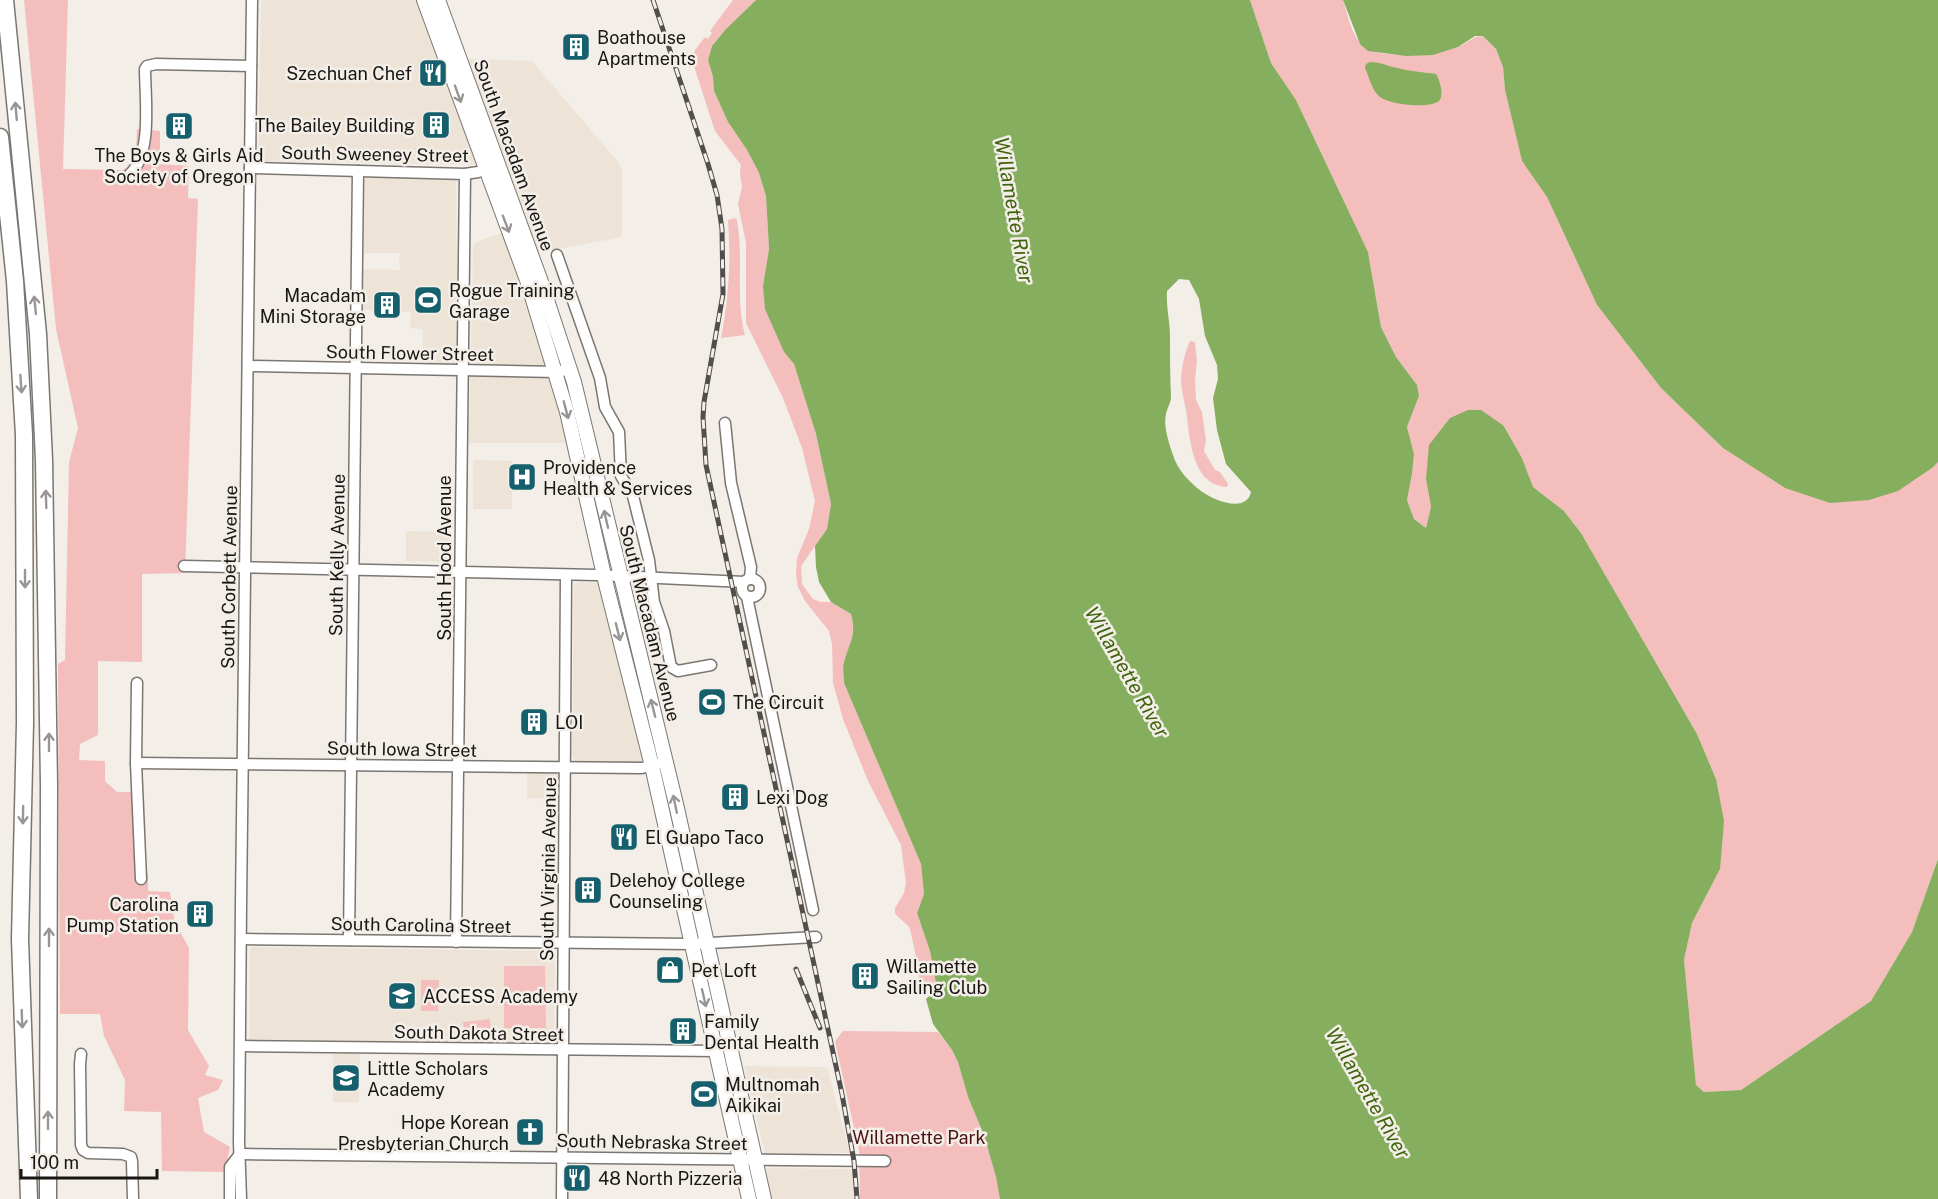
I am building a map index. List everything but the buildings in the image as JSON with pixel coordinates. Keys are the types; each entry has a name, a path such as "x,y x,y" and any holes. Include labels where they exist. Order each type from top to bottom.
{"highway":[{"path":"5,0 38,334 44,459 47,558 48,1199"},
{"path":"0,138 15,281 22,402 25,723 20,939 28,1199"}],"main road":[{"name":"South Macadam Avenue","path":"423,0 492,167"},
{"name":"South Macadam Avenue","path":"438,0 527,280 563,371 592,455 619,576 665,760 764,1199"},
{"name":"South Macadam Avenue","path":"563,371 576,449 604,575 652,766 749,1199"}],"street":[{"name":"South Corbett Avenue","path":"242,1199 240,1154 242,764 252,0"},
{"path":"129,175 139,163 144,145 145,69 147,66 156,64 251,66"},
{"name":"South Sweeney Street","path":"250,168 465,174 492,167"},
{"name":"South Kelly Avenue","path":"349,940 358,171"},
{"name":"South Hood Avenue","path":"456,942 465,174"},
{"path":"557,255 600,378 605,407 619,432 621,476 633,496 649,560 654,602 664,631 672,669 681,671 711,665"},
{"name":"South Flower Street","path":"248,366 563,371"},
{"path":"725,423 731,483 751,567 742,590 747,597 813,909"},
{"path":"184,566 604,575 758,583 760,590 755,596 747,597"},
{"name":"South Virginia Avenue","path":"562,1199 566,575"},
{"path":"137,683 136,763 141,879"},
{"name":"South Iowa Street","path":"136,763 642,768 665,760"},
{"name":"South Carolina Street","path":"241,939 706,944 816,938"},
{"name":"South Dakota Street","path":"241,1046 717,1051"},
{"path":"81,1054 80,1141 83,1150 88,1153 123,1154 131,1157 133,1199"},
{"name":"South Corbett Avenue","path":"230,1199 230,1167 240,1154"},
{"name":"South Nebraska Street","path":"240,1154 885,1161"}],"shaded area":[{"path":"261,0 417,0 478,165 258,161"},
{"path":"468,59 532,61 619,163 622,170 622,237 538,253"},
{"path":"369,176 453,179 456,182 458,359 454,364 422,363 423,329 410,328 411,312 361,310 363,269 400,270 399,253 364,253 364,180"},
{"path":"505,232 532,313 570,443 469,443 473,247 475,243"},
{"path":"473,460 512,461 512,509 473,509"},
{"path":"406,531 450,532 449,562 406,561"},
{"path":"577,582 597,583 600,588 644,757 641,763 577,762 572,757 574,586"},
{"path":"527,773 559,775 560,798 527,798"},
{"name":"ACCESS Academy","path":"250,947 555,951 554,1044 249,1041"},
{"name":"Little Scholars Academy","path":"333,1054 360,1054 359,1102 333,1102"},
{"path":"744,1066 827,1067 850,1153 765,1153"},
{"path":"765,1169 853,1169 854,1199 770,1199 765,1174"}],"green space":[{"path":"24,0 68,0 63,169 123,170 134,156 137,129 160,131 160,164 189,166 188,198 198,199 185,573 142,574 142,662 98,661 98,735 80,744 79,760 105,761 105,781 117,792 133,792 135,845 148,875 148,891 170,892 175,923 189,948 188,1030 209,1066 205,1075 223,1080 218,1090 198,1098 204,1132 230,1147 225,1172 162,1171 161,1112 124,1111 125,1080 104,1036 100,1014 60,1014 58,664 65,660 69,462 78,428 56,329"},
{"path":"733,0 756,0 712,46 708,60 714,91 728,122 759,173 766,196 769,249 763,286 784,352 794,364 816,434 831,504 827,529 801,566 802,584 813,599 831,602 851,614 853,634 843,664 844,683 921,864 924,894 917,913 930,951 936,983 933,992 920,988 910,929 895,913 906,883 901,845 868,781 843,719 833,683 832,644 829,631 805,601 798,587 797,558 809,529 815,501 802,448 783,398 746,323 746,243 738,204 742,187 741,165 715,131 692,60 695,50 705,37 708,39 712,33 710,31"},
{"path":"1250,0 1343,0 1357,39 1367,49 1378,53 1407,55 1449,50 1473,38 1483,36 1496,49 1503,67 1505,90 1522,161 1547,197 1597,305 1661,388 1723,448 1785,488 1897,491 1938,462 1938,859 1912,932 1871,1001 1741,1090 1704,1092 1696,1085 1684,960 1692,923 1720,869 1716,779 1697,734 1581,533 1564,511 1533,487 1522,458 1504,425 1426,479 1431,507 1426,528 1414,519 1407,500 1414,454 1407,427 1419,396 1417,385 1396,357 1381,327 1368,252 1296,100 1271,63"},
{"path":"735,218 739,234 741,307 745,335 721,338 729,279 728,220"},
{"path":"1190,341 1195,342 1196,400 1202,412 1206,440 1204,451 1215,470 1220,472 1228,484 1227,487 1215,484 1206,478 1194,458 1181,378"},
{"path":"504,966 545,966 546,1028 504,1028"},
{"path":"421,980 439,980 438,1011 421,1011"},
{"path":"490,1019 491,1031 465,1034 463,1022"},
{"name":"Willamette Park","path":"843,1031 938,1032 958,1062 968,1097 984,1135 1000,1199 860,1199 859,1151 835,1041"}],"water":[{"name":"Willamette River","path":"756,0 1250,0 1271,63 1296,100 1368,252 1381,327 1396,357 1417,385 1419,396 1407,427 1414,454 1407,500 1414,519 1426,528 1431,507 1426,479 1429,445 1450,418 1468,410 1481,410 1504,426 1522,458 1533,487 1564,511 1581,533 1697,734 1716,779 1724,821 1720,869 1692,923 1684,960 1696,1085 1704,1092 1741,1090 1871,1001 1912,932 1938,859 1938,1199 1000,1199 984,1135 968,1097 958,1062 933,1024 926,999 933,992 936,983 930,951 917,913 924,894 921,864 844,683 843,664 853,634 851,614 831,602 819,582 815,546 827,529 831,504 816,434 794,364 784,352 765,309 763,286 769,249 766,196 759,173 728,122 714,91 708,60 712,46","holes":["1179,279 1189,280 1199,299 1205,336 1217,365 1218,379 1213,398 1217,430 1226,464 1251,492 1248,499 1236,504 1206,495 1192,484 1177,465 1167,434 1165,419 1171,397 1167,291"]},
{"path":"1343,0 1938,0 1938,462 1898,491 1869,500 1830,503 1785,488 1723,448 1661,388 1597,305 1547,197 1522,161 1505,90 1503,67 1496,49 1483,36 1475,36 1458,47 1433,55 1406,56 1368,51 1360,44"},
{"path":"1370,62 1436,74 1441,87 1441,98 1434,103 1417,105 1397,103 1381,98 1373,88 1365,68"}],"railway":[{"path":"653,0 717,195 722,229 723,294 704,402 706,465 842,1094 854,1161 857,1199"},
{"path":"796,969 820,1028"}],"place":[{"name":"Boathouse Apartments","path":"576,47"},
{"name":"Szechuan Chef","path":"433,73"},
{"name":"The Bailey Building","path":"436,125"},
{"name":"The Boys & Girls Aid Society of Oregon","path":"179,126"},
{"name":"Rogue Training Garage","path":"428,300"},
{"name":"Macadam Mini Storage","path":"387,305"},
{"name":"Providence Health & Services","path":"522,477"},
{"name":"The Circuit","path":"712,702"},
{"name":"LOI","path":"534,722"},
{"name":"Lexi Dog","path":"735,797"},
{"name":"El Guapo Taco","path":"624,837"},
{"name":"Delehoy College Counseling","path":"588,890"},
{"name":"Carolina Pump Station","path":"200,914"},
{"name":"Pet Loft","path":"670,970"},
{"name":"Willamette Sailing Club","path":"865,976"},
{"name":"ACCESS Academy","path":"402,996"},
{"name":"Family Dental Health","path":"683,1031"},
{"name":"Little Scholars Academy","path":"346,1078"},
{"name":"Multnomah Aikikai","path":"704,1094"},
{"name":"Hope Korean Presbyterian Church","path":"530,1132"},
{"name":"48 North Pizzeria","path":"577,1178"}]}
